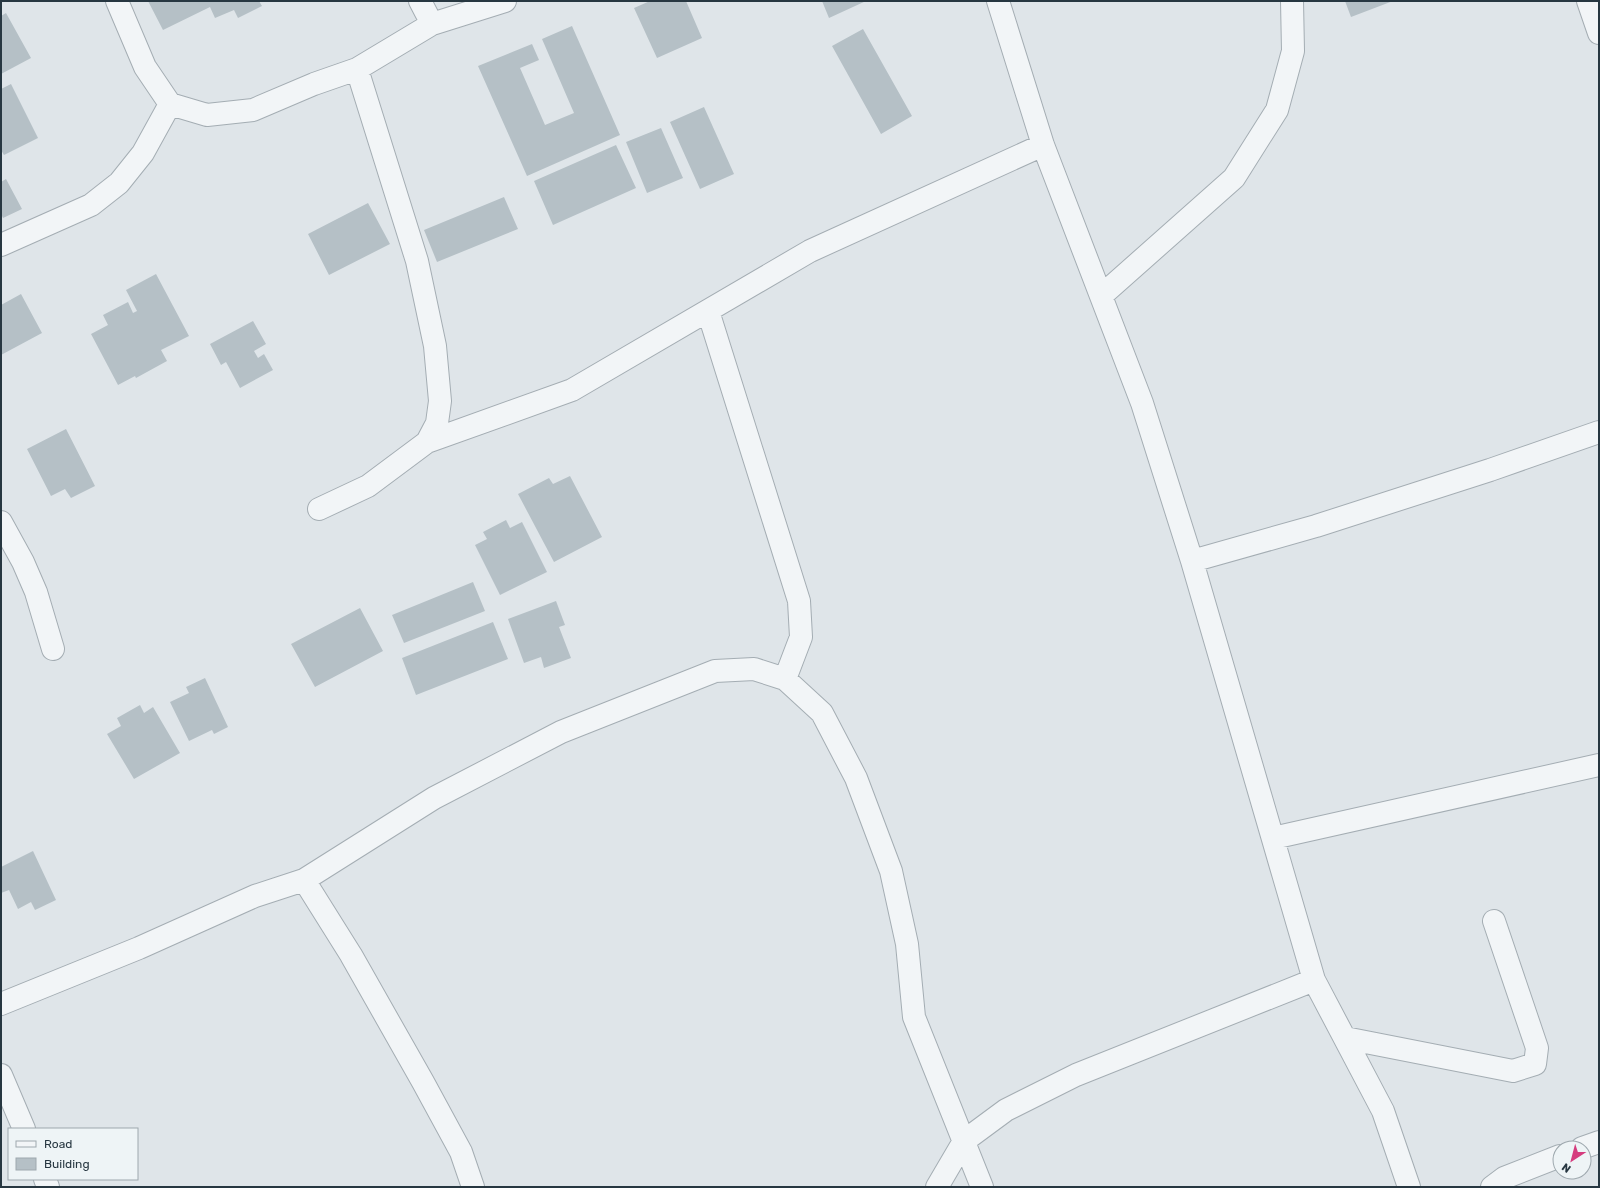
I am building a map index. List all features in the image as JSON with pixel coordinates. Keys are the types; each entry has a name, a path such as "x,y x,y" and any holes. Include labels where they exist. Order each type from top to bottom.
{"street":[{"path":"117,1 145,67 170,104 207,115 253,110 314,84 357,69 432,24 505,1"},
{"path":"420,1 432,24"},
{"path":"998,1 1043,145 1142,403 1192,561 1314,980 1383,1111 1409,1187"},
{"path":"1101,296 1234,178 1277,110 1293,52 1292,1"},
{"path":"1588,1 1599,33"},
{"path":"357,69 417,261 435,346 440,401 437,423 427,442"},
{"path":"1,245 91,205 118,183 144,153 170,104"},
{"path":"319,509 368,486 427,442 572,390 810,251 1043,145"},
{"path":"708,311 799,601 801,637 785,679"},
{"path":"1192,561 1316,526 1490,470 1599,432"},
{"path":"1,522 23,562 36,592 53,649"},
{"path":"1,1004 140,948 255,896 304,880 434,798 562,732 715,670 754,669 785,679 822,712 856,778 891,871 908,944 914,1017 982,1187"},
{"path":"1273,838 1599,765"},
{"path":"304,880 352,956 423,1082 461,1152 473,1187"},
{"path":"1345,1038 1512,1071 1535,1064 1537,1048 1494,922"},
{"path":"937,1187 964,1141 1006,1110 1076,1075 1314,980"},
{"path":"1,1075 24,1128"},
{"path":"1492,1187 1504,1178 1552,1159"}],"building":[{"path":"148,1 259,1 262,6 238,18 234,10 215,18 210,7 163,30"},
{"path":"650,1 686,1 702,38 657,58 634,8"},
{"path":"822,1 866,1 829,18"},
{"path":"1345,1 1393,1 1351,17"},
{"path":"6,13 31,58 1,74 1,16"},
{"path":"572,26 620,135 527,176 478,66 532,44 539,60 520,68 545,125 574,113 542,39"},
{"path":"863,29 912,116 881,134 832,46"},
{"path":"11,84 38,138 4,155 1,150 1,89"},
{"path":"704,107 734,174 700,189 670,122"},
{"path":"661,128 683,178 647,193 626,142"},
{"path":"616,145 636,188 553,225 534,181"},
{"path":"6,179 22,209 3,218 1,214 1,182"},
{"path":"504,197 518,229 437,262 424,230"},
{"path":"368,203 390,244 329,275 308,234"},
{"path":"156,274 189,336 161,350 167,361 136,378 135,376 118,385 91,334 108,325 103,315 128,302 133,313 137,311 126,290"},
{"path":"21,294 42,333 1,355 1,305"},
{"path":"253,321 266,344 254,351 258,358 264,354 273,370 240,388 226,362 221,365 210,344"},
{"path":"66,429 95,486 71,498 65,489 51,496 27,449"},
{"path":"570,476 602,537 554,562 518,494 549,478 553,484"},
{"path":"506,520 510,528 522,522 547,572 500,595 475,545 487,539 483,532"},
{"path":"473,582 485,611 404,643 392,615"},
{"path":"556,601 565,625 559,627 571,658 544,668 541,657 524,663 508,619"},
{"path":"360,608 383,651 315,687 291,644"},
{"path":"493,622 508,659 416,695 402,658"},
{"path":"205,678 228,727 214,734 212,730 189,741 170,702 189,693 186,687"},
{"path":"140,705 144,713 153,707 180,753 134,779 107,734 121,726 117,718"},
{"path":"33,851 56,900 35,910 31,902 18,909 9,890 1,893 1,867"}]}
